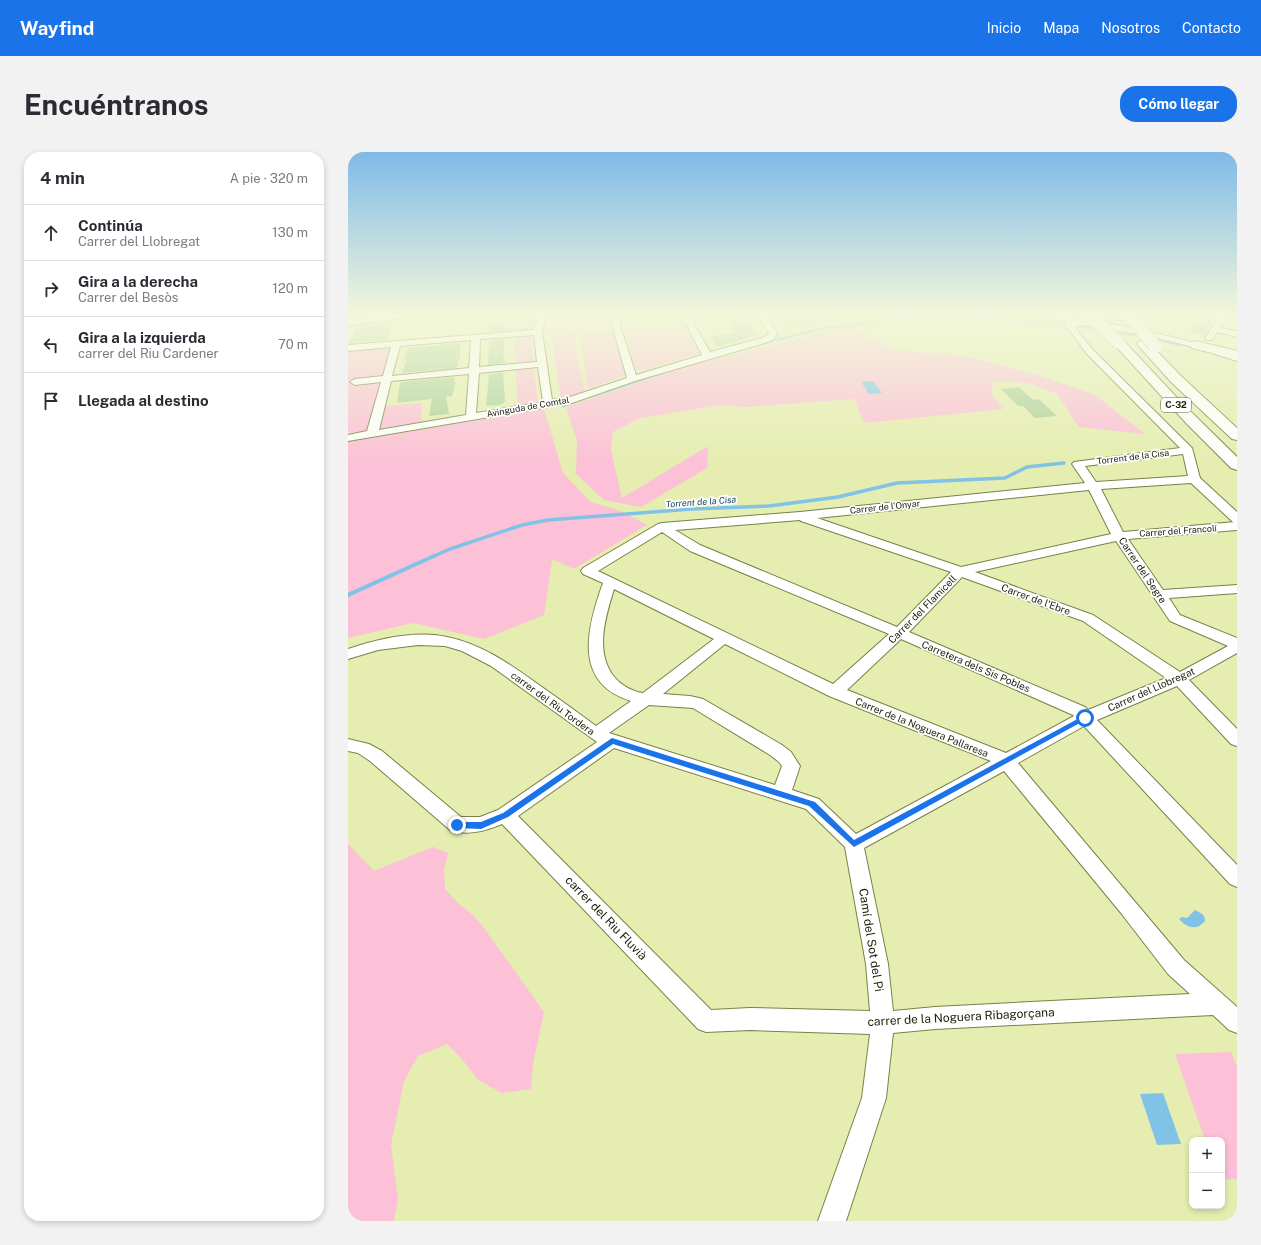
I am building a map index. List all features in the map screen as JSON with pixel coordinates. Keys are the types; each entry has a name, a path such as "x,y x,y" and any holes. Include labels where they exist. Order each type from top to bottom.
{"highway":[{"name":"C-32","path":"1138,364 1207,437 1237,464"},
{"path":"1167,364 1236,435"}],"street":[{"path":"372,434 390,364"},
{"path":"471,417 474,364"},
{"path":"355,382 542,364 548,405"},
{"path":"628,364 632,379"},
{"name":"Avinguda de Comtal","path":"348,438 572,400 681,364"},
{"path":"1102,364 1188,450 1194,479 1237,519"},
{"name":"Torrent de la Cisa","path":"1078,464 1188,450"},
{"name":"Carrer del Segre","path":"1078,464 1093,486 1119,536 1175,618 1237,644"},
{"name":"Carrer de l'Onyar","path":"588,571 662,528 800,516 1093,486 1194,479"},
{"name":"Carrer de l'Ebre","path":"800,516 960,571 1088,618 1179,679 1237,740"},
{"name":"Carrer del Francolí","path":"1119,536 1237,526"},
{"name":"Carretera dels Sis Pobles","path":"662,528 695,548 1079,710 1237,878"},
{"name":"Carrer del Flamicell","path":"835,692 899,633 960,571 1119,536"},
{"name":"Carrer de la Noguera Pallaresa","path":"588,571 835,692 1005,760 1128,907 1176,967 1237,1022"},
{"path":"610,582 599,614 595,639 598,668 609,683 624,694 646,698 697,703 776,750 785,757 791,766 781,795"},
{"path":"1159,595 1237,589"},
{"path":"348,745 363,748 376,756 457,825 481,826 505,815 604,738 646,698 724,638"},
{"name":"carrer del Riu Tordera","path":"348,654 377,646 418,640 446,641 467,648 496,662 604,738 812,804 854,844"},
{"name":"Carrer del Llobregat","path":"854,844 1005,760 1085,718 1179,679 1237,647"},
{"name":"carrer del Riu Fluvià","path":"505,815 706,1021"},
{"name":"Camí del Sot del Pi","path":"832,1221 874,1098 883,1023 877,964 854,844"},
{"name":"carrer de la Noguera Ribagorçana","path":"706,1021 750,1019 883,1023 936,1018 1216,1004"}],"shaded area":[{"path":"348,364 386,364 369,430 348,433"},
{"path":"556,364 579,364 585,392 561,399"},
{"path":"585,364 623,364 626,375 588,389"},
{"path":"634,364 664,364 644,370 636,370"},
{"path":"697,364 995,364 1040,376 1094,394 1145,434 1079,427 1057,394 1028,383 994,381 991,393 1003,409 864,423 854,399 746,407 722,405 640,418 613,432 611,450 622,498 708,446 707,468 641,507 604,500 576,474 577,441 566,407"},
{"path":"533,366 538,400 534,404 518,406 515,368"},
{"path":"421,403 422,422 376,429 382,406"},
{"path":"544,409 563,473 591,502 621,511 647,525 574,569 552,559 544,615 484,639 413,623 348,638 348,442"},
{"path":"348,844 374,871 433,847 448,853 444,871 445,889 457,902 473,915 484,928 544,1012 533,1064 531,1089 502,1093 478,1080 462,1059 447,1044 418,1056 404,1081 391,1145 398,1200 394,1221 348,1221"},
{"path":"1231,1052 1237,1066 1237,1179 1225,1180 1225,1137 1204,1137 1175,1054"}],"water":[{"path":"873,381 882,393 869,394 861,382"},
{"path":"1195,910 1202,914 1205,919 1205,921 1199,926 1192,927 1185,925 1179,919 1182,917 1187,918"},
{"path":"1163,1093 1181,1144 1157,1145 1140,1094"}],"building":[{"path":"405,364 458,364 457,368 402,373"},
{"path":"503,372 505,402 500,405 486,406 489,374"},
{"path":"455,377 454,382 456,382 452,396 446,397 449,414 429,416 432,399 397,403 400,382"},
{"path":"1019,387 1033,400 1039,399 1057,416 1035,418 1023,406 1018,406 1001,389"}],"waterway":[{"path":"589,397 662,373"},
{"path":"563,406 574,402"},
{"name":"Torrent de la Cisa","path":"432,557 450,549 522,525 548,520 692,509 769,506 838,497 897,483 1005,478 1027,467 1064,463"},
{"name":"Torrent de la Cisa","path":"348,595 434,556"}],"route":[{"path":"457,825 481,826 505,815 612,741 812,804 854,844 1005,760 1085,718"}]}
